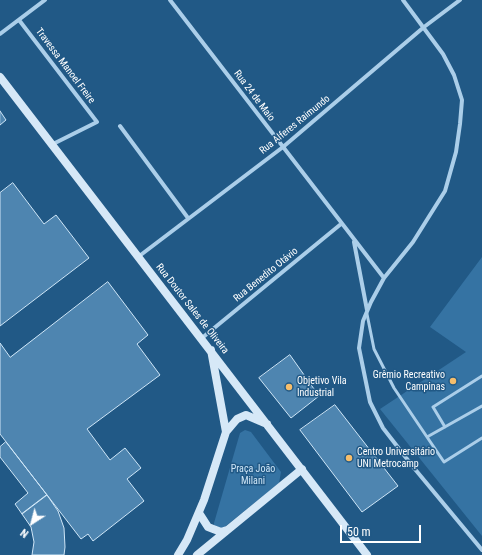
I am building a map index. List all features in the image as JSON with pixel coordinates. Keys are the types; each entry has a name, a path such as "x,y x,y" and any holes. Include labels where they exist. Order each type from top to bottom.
{"main road":[{"name":"Rua Doutor Sales de Oliveira","path":"0,77 53,144 138,258 211,349 368,555"},
{"path":"211,349 226,432"},
{"path":"178,555 199,513 226,432 237,420 246,415 268,425"},
{"path":"197,555 302,469"},
{"path":"199,513 201,519 208,527 214,530 221,532 230,528"}],"street":[{"path":"0,34 45,0"},
{"name":"Rua 24 de Maio","path":"170,0 384,278"},
{"path":"403,0 443,54 454,75 462,100 456,152 446,191 413,242 384,278 367,312 363,321 359,348 370,402 384,428 482,550"},
{"name":"Rua Alferes Raimundo","path":"138,258 188,218 283,147 424,27 460,0"},
{"name":"Travessa Manoel Freire","path":"19,20 97,122 53,144"},
{"path":"120,126 188,218"},
{"name":"Rua Benedito Otávio","path":"202,338 341,224"},
{"name":"Rua 24 de Maio","path":"354,240 367,312"}],"lane":[{"path":"367,312 374,349 394,388 444,462 482,438"},
{"path":"445,427 433,407 482,376"},
{"path":"427,437 482,406"}],"green space":[{"name":"Grêmio Recreativo Campinas","path":"482,257 482,536 380,409 466,352 430,327"},
{"name":"Praça João Milani","path":"245,430 251,432 281,472 279,483 222,529 214,525 214,523 240,433"}],"building":[{"path":"0,111 6,120 0,125"},
{"path":"13,183 44,224 56,215 89,258 0,326 0,193"},
{"path":"108,282 148,335 137,344 160,375 87,429 110,460 125,448 141,468 127,479 144,501 93,541 88,534 81,539 0,434 0,343 10,357"},
{"name":"Objetivo Vila Industrial","path":"290,355 319,396 291,418 259,378"},
{"name":"Centro Universitário UNI Metrocamp","path":"335,405 398,486 362,512 300,430"},
{"path":"6,442 47,495 22,514 15,504 28,493 0,457 0,447"},
{"path":"47,495 58,511 64,528 64,555 32,555 34,542 31,527 22,514"}],"place":[{"name":"Grêmio Recreativo Campinas","path":"453,381"},
{"name":"Objetivo Vila Industrial","path":"289,387"},
{"name":"Centro Universitário UNI Metrocamp","path":"349,458"}]}
